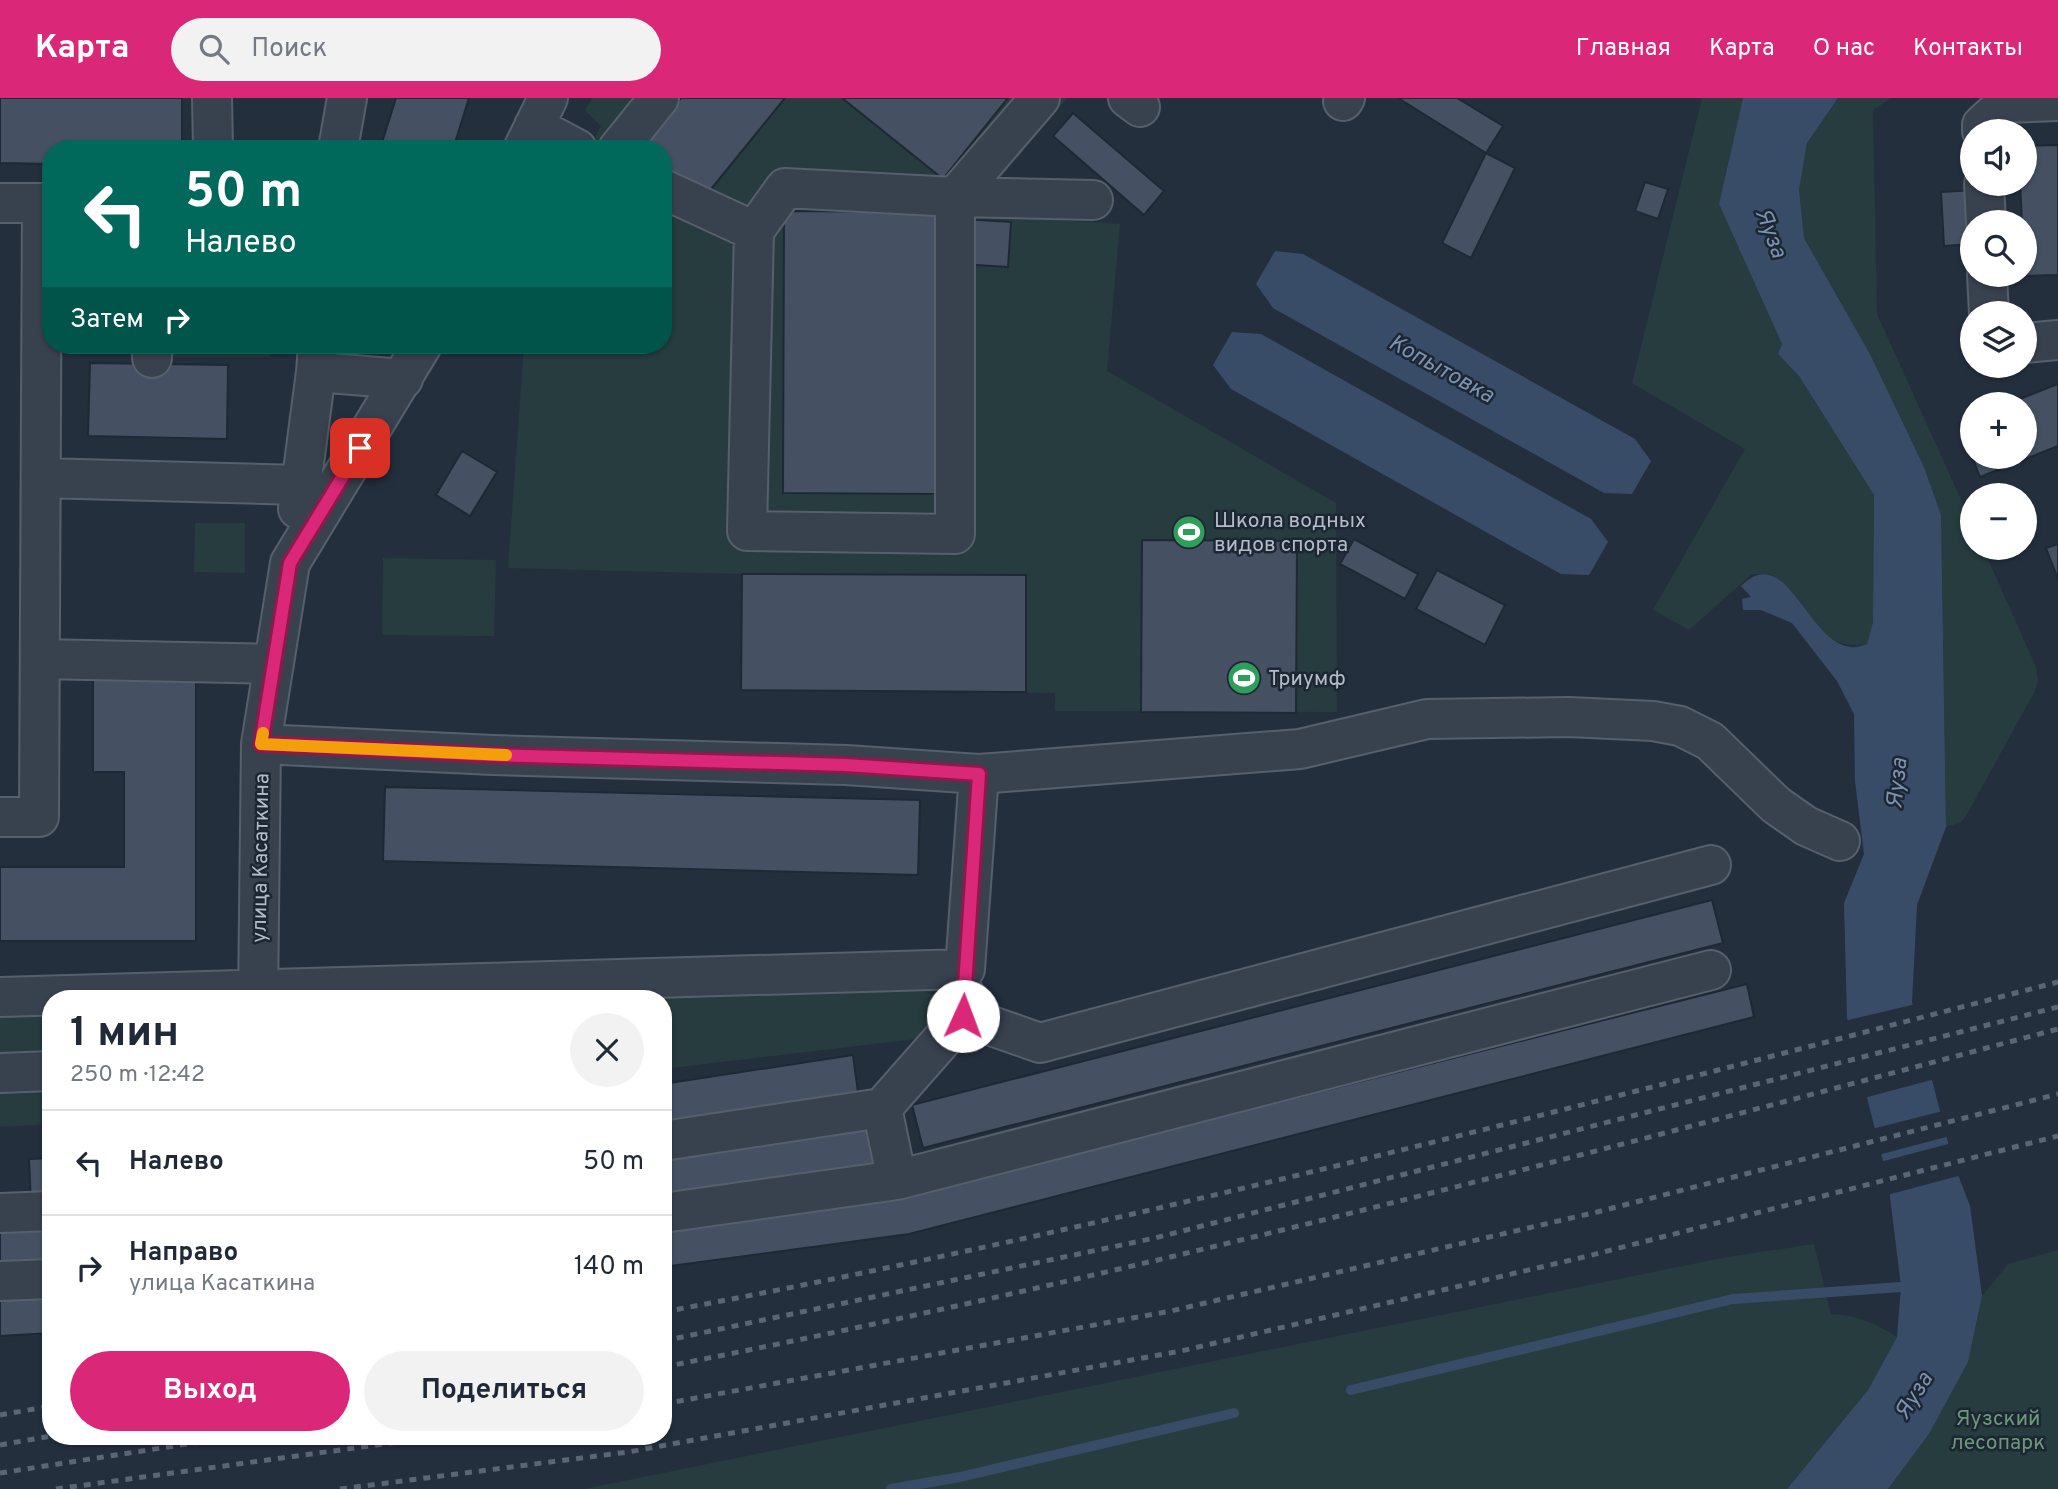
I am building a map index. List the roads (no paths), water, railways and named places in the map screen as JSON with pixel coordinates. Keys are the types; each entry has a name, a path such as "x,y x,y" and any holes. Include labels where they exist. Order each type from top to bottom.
{"street":[{"path":"212,98 213,140"},
{"path":"340,140 347,98"},
{"path":"625,140 659,98"},
{"path":"1040,98 955,197 955,534 747,531 754,231 785,188 955,197 1093,200"},
{"path":"1989,119 2006,103 2058,101"},
{"path":"535,124 562,140"},
{"path":"672,193 754,231"},
{"path":"0,203 42,203"},
{"path":"2037,343 2058,340"},
{"path":"0,817 39,817 41,478 45,354"},
{"name":"улица Касаткина","path":"258,990 261,744 290,563 417,354"},
{"path":"290,563 317,358 403,379"},
{"path":"41,478 302,485"},
{"path":"40,659 274,664"},
{"path":"261,744 493,755 846,765 979,774 1300,748 1427,719 1569,717 1653,721 1681,726 1710,741 1776,805 1806,826 1840,841"},
{"path":"672,1140 882,1108 963,1016 979,774"},
{"path":"963,1016 1040,1043 1712,865"},
{"path":"399,990 965,970"},
{"path":"672,1212 897,1180 1712,970"},
{"path":"0,997 42,997"},
{"path":"0,1073 42,1071"},
{"path":"882,1108 897,1180"},
{"path":"0,1213 42,1211"},
{"path":"0,1282 42,1280"}],"water":[{"name":"Яуза","path":"1743,98 1838,98 1807,143 1799,190 1804,238 1870,354 1924,467 1941,515 1946,827 1917,905 1912,1002 1953,1162 1970,1206 1982,1296 1968,1362 1929,1434 1888,1489 1787,1489 1868,1390 1897,1337 1901,1286 1888,1181 1847,1018 1844,903 1864,854 1855,781 1854,714 1837,681 1792,623 1761,610 1743,610 1742,599 1751,597 1741,586 1757,575 1771,576 1784,584 1822,629 1836,641 1853,647 1867,644 1873,622 1874,495 1799,376 1778,354 1782,344 1719,204"},
{"name":"Копытовка","path":"1275,251 1303,254 1635,439 1651,461 1632,494 1604,493 1273,308 1256,284"},
{"path":"1232,332 1261,334 1591,519 1608,542 1589,575 1561,574 1231,389 1213,365"}],"waterway":[{"path":"1351,1390 1733,1299 1915,1286"},
{"path":"891,1489 960,1477 1234,1413"}],"railway":[{"path":"672,1310 839,1278 1189,1201 1537,1116 2058,982"},
{"path":"672,1339 1155,1238 2058,1007"},
{"path":"672,1365 1014,1293 1364,1210 2058,1029"},
{"path":"672,1402 1171,1311 1597,1212 2058,1094"},
{"path":"672,1444 1181,1351 1580,1258 2058,1136"},
{"path":"0,1415 42,1408"},
{"path":"0,1445 42,1438"},
{"path":"0,1473 180,1445"},
{"path":"56,1489 377,1445"},
{"path":"340,1489 666,1445"}],"place":[{"name":"Школа водных видов спорта","path":"1189,532"},
{"name":"Триумф","path":"1244,678"}],"park label":[{"name":"Яузский лесопарк","path":"1998,1430"}]}
